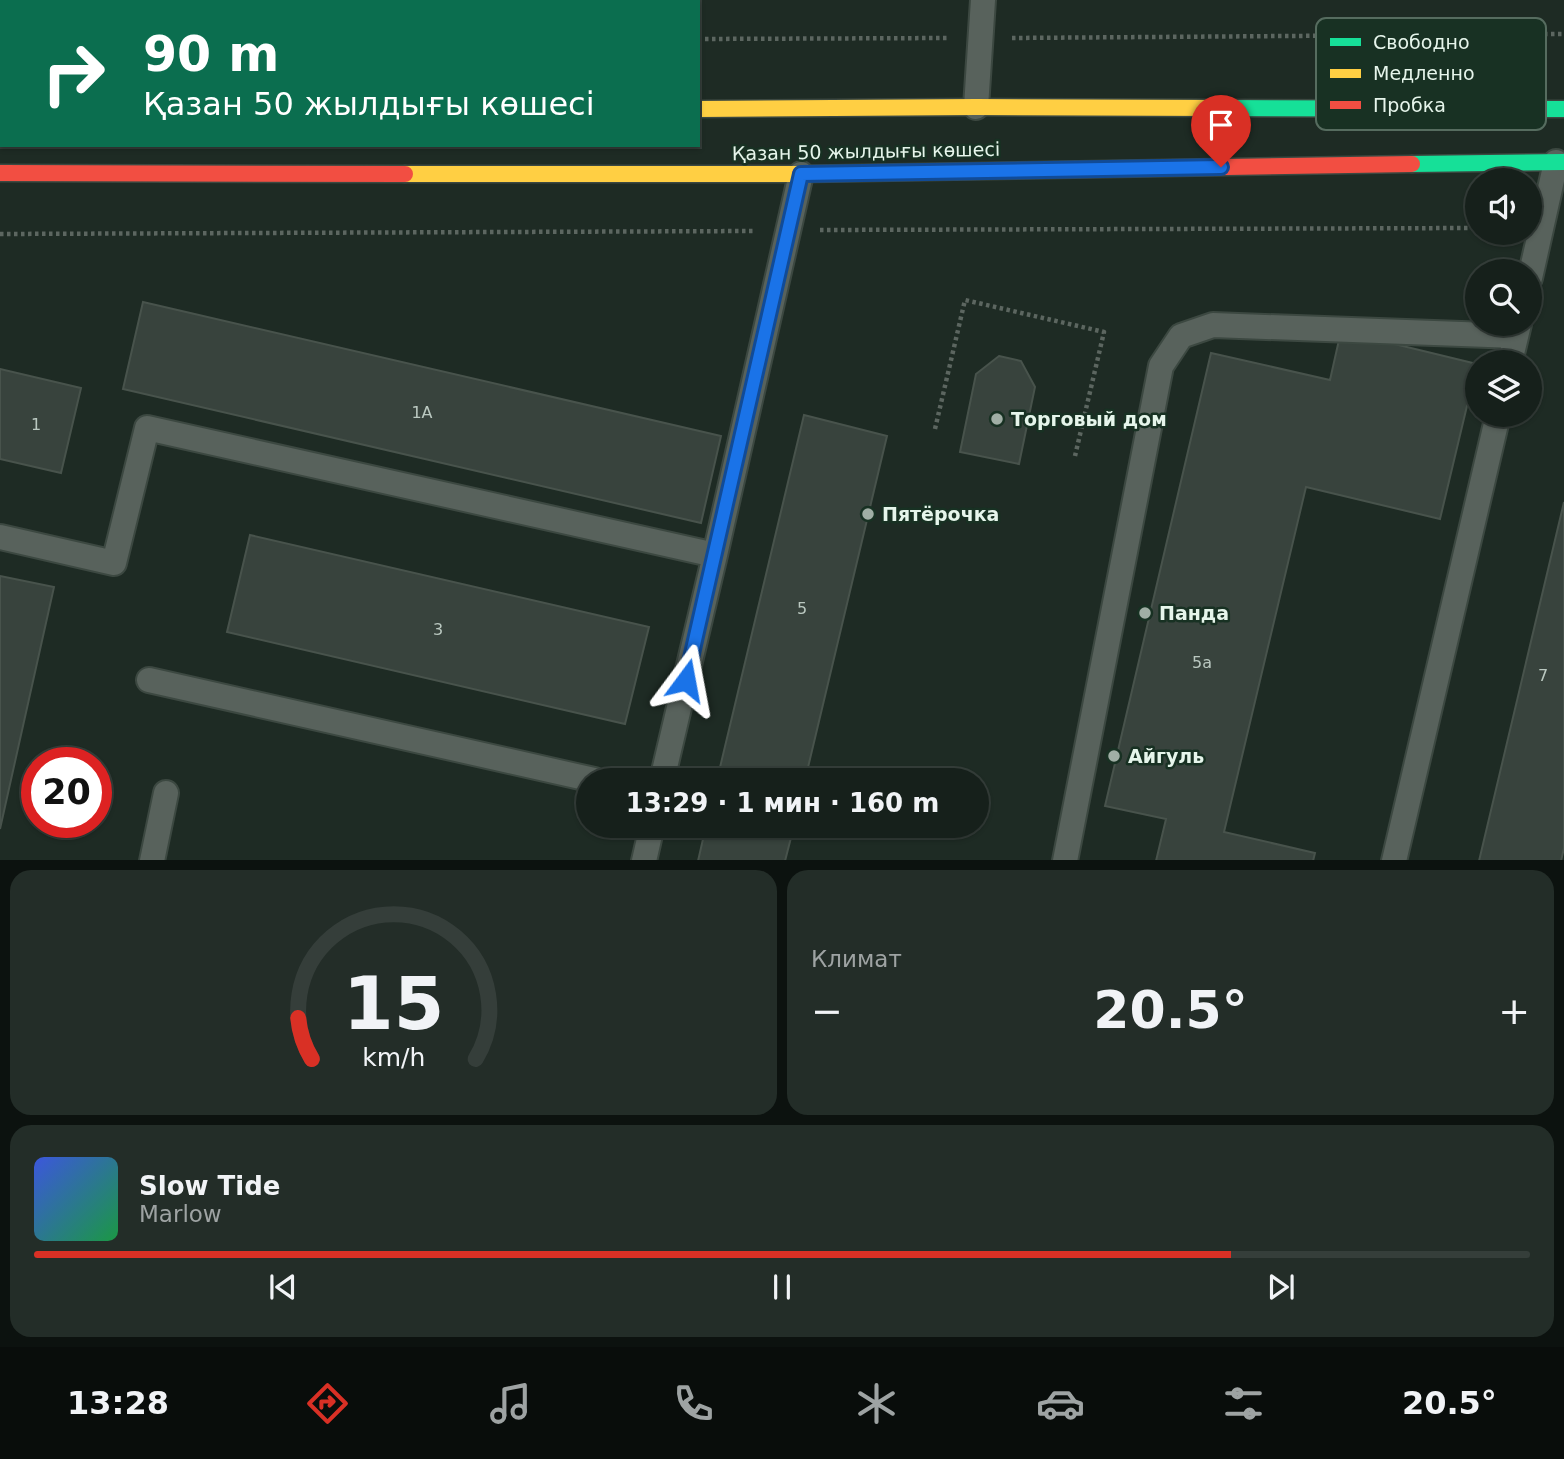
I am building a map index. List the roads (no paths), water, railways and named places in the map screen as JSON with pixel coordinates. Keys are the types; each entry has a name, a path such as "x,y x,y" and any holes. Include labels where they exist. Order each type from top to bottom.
{"street":[{"path":"700,109 1316,108"},
{"path":"1546,109 1564,109"},
{"path":"627,155 627,174"},
{"name":"Қазан 50 жылдығы көшесі","path":"0,173 801,174 1560,162"}],"lane":[{"path":"976,107 983,0"},
{"path":"1535,259 1560,162"},
{"path":"665,768 801,174"},
{"path":"1065,860 1161,366 1181,336 1213,325 1465,329"},
{"path":"1394,860 1495,427"},
{"path":"0,537 114,563 147,428 715,555"},
{"path":"149,680 576,776"},
{"path":"152,860 166,793"},
{"path":"644,860 649,838"}],"place":[{"name":"Торговый дом","path":"997,419"},
{"name":"Пятёрочка","path":"868,514"},
{"name":"Панда","path":"1145,613"},
{"name":"Айгуль","path":"1114,756"}]}
